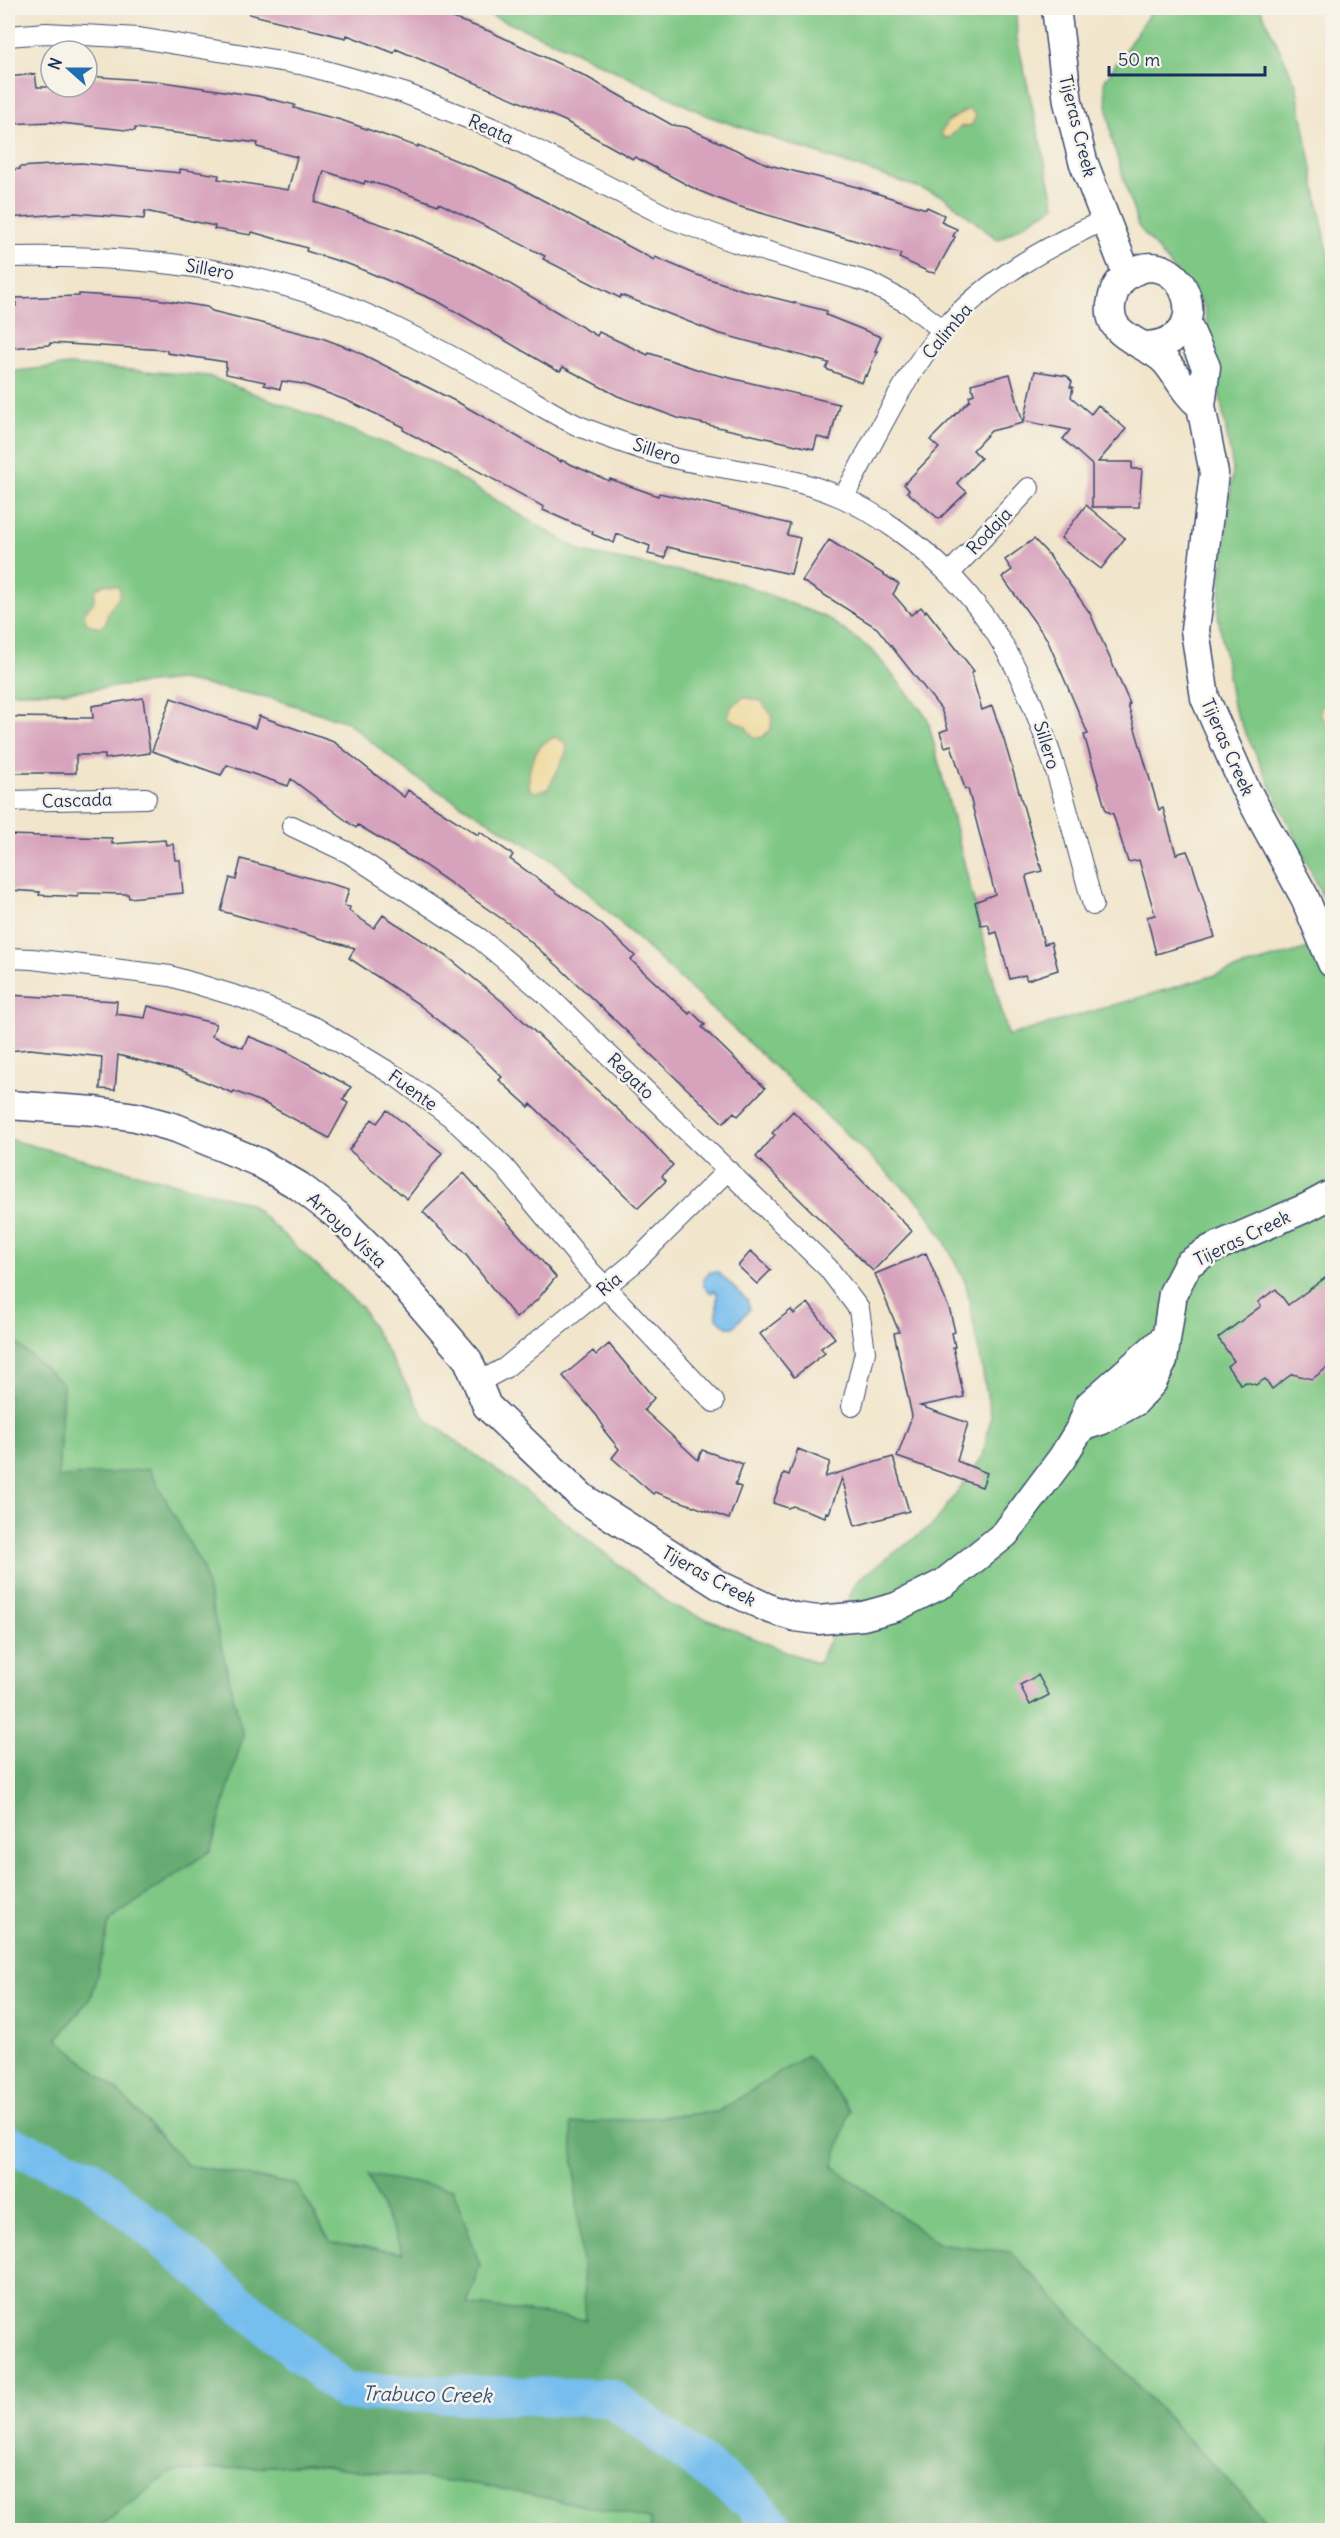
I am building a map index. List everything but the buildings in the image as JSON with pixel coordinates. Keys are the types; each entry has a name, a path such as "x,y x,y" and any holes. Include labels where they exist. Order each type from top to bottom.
{"street":[{"name":"Tijeras Creek","path":"1056,8 1068,102 1083,161 1127,275 1151,267 1175,276 1188,297 1189,310 1186,322 1206,367 1201,406 1214,473 1195,630 1204,698 1245,788 1304,897 1332,963"},
{"name":"Reata","path":"8,36 46,33 139,38 304,65 404,93 495,129 672,219 735,242 868,282 909,304 943,330"},
{"name":"Calimba","path":"843,498 915,369 943,330 971,301 1027,259 1106,219"},
{"name":"Sillero","path":"8,257 86,255 157,260 237,273 312,293 395,327 579,426 682,460 768,476 843,498 883,522 949,574 989,624 1019,670 1043,728 1093,905"},
{"path":"1127,275 1113,293 1112,316 1124,336 1164,360 1188,396 1201,406"},
{"path":"1144,346 1169,341 1179,333 1186,322"},
{"name":"Rodaja","path":"949,574 1029,488"},
{"name":"Cascada","path":"8,801 146,798"},
{"name":"Regato","path":"292,826 349,853 479,938 547,995 828,1268 859,1309 865,1352 852,1406"},
{"name":"Fuente","path":"8,958 170,976 243,998 325,1033 397,1077 451,1118 504,1167 606,1287 714,1402"},
{"name":"Arroyo Vista","path":"8,1105 95,1111 176,1128 258,1162 299,1186 327,1208 377,1255 468,1360 482,1394"},
{"name":"Ria","path":"482,1394 505,1368 606,1287 676,1223 728,1170"},
{"name":"Tijeras Creek","path":"482,1394 601,1512 719,1585 770,1609 818,1620 863,1616 896,1606 944,1583 1005,1534 1062,1458 1081,1427 1089,1405 1166,1337 1173,1293 1188,1263 1221,1244 1308,1207 1332,1194"}],"green space":[{"path":"473,8 1016,8 1017,39 1055,206 998,240 943,196 708,116 566,47"},
{"path":"1153,8 1260,8 1296,84 1332,275 1332,916 1233,706 1218,615 1233,469 1204,306 1138,226 1112,140 1104,82"},
{"path":"69,365 208,376 429,460 582,552 739,583 827,618 873,651 927,717 1008,1036 1332,941 1332,2530 1275,2530 1010,2252 937,2243 832,2166 850,2110 807,2056 718,2112 571,2124 587,2320 467,2304 367,2176 404,2253 331,2243 297,2185 187,2165 117,2090 57,2040 92,1995 110,1920 211,1850 58,1478 63,1385 8,1336 8,1139 249,1203 361,1307 426,1419 531,1495 669,1604 818,1664 857,1580 934,1524 983,1456 991,1416 966,1284 943,1238 922,1205 554,861 412,775 347,722 271,698 180,680 64,692 8,692 8,372"},
{"path":"8,1336 63,1384 58,1478 149,1469 202,1566 243,1736 211,1850 110,1920 92,1995 57,2039 117,2090 187,2165 297,2185 331,2243 403,2253 367,2175 453,2189 480,2265 467,2304 586,2320 571,2124 718,2112 807,2055 850,2110 833,2166 937,2243 1010,2252 1275,2530 651,2530 650,2519 482,2485 307,2464 171,2472 95,2530 8,2530"},
{"path":"307,2464 482,2485 650,2519 651,2530 555,2530 553,2526 537,2530 95,2530 171,2472"}],"sand":[{"path":"968,109 976,115 972,125 960,127 949,138 943,137 941,133 947,122"},
{"path":"104,584 118,586 120,593 109,611 105,624 99,628 86,623 84,613 93,603 96,589"},
{"path":"744,697 761,701 772,715 771,728 763,737 754,738 745,726 728,718 731,707"},
{"path":"1327,700 1332,700 1332,730 1321,716 1320,709"},
{"path":"556,737 567,744 566,753 548,789 534,792 530,790 529,782 533,758 542,745"}],"water":[{"path":"710,1272 718,1272 748,1301 749,1310 733,1327 727,1327 717,1318 717,1294 714,1290 711,1293 703,1285 703,1280"}],"waterway":[{"name":"Trabuco Creek","path":"8,2144 89,2177 346,2392 611,2398 752,2502 776,2530"}]}
